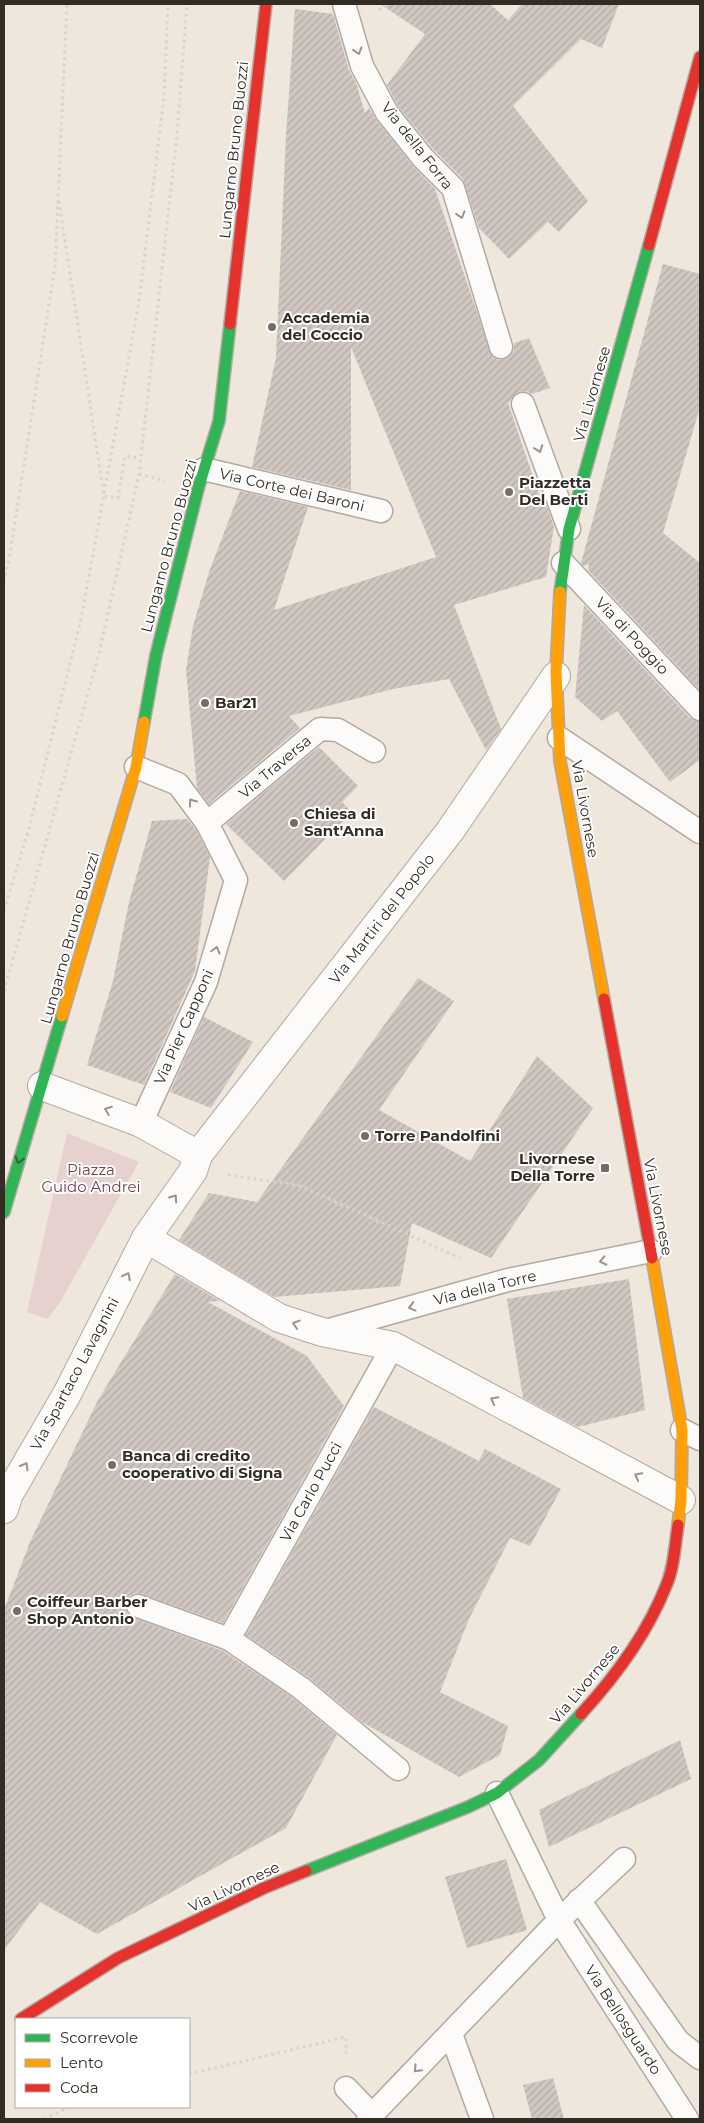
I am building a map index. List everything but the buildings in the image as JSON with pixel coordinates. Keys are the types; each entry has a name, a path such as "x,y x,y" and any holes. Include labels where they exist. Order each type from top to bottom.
{"main road":[{"name":"Lungarno Bruno Buozzi","path":"42,1086 136,767 156,655 204,469 219,421 266,4"},
{"name":"Via Livornese","path":"24,2018 118,1958 264,1888 468,1807 497,1792 539,1760 606,1687 637,1644 666,1585 675,1548 691,1434 651,1251 560,761 556,676 557,633 563,563 569,529 681,133 700,57"},
{"path":"4,1212 42,1086"}],"street":[{"name":"Via Martiri del Popolo","path":"146,1238 196,1163 450,831 556,676"},
{"path":"42,1086 141,1122 196,1163"},
{"path":"146,1238 279,1318 322,1332 393,1346 681,1500"},
{"name":"Via Spartaco Lavagnini","path":"4,1509 9,1494 67,1394 146,1238"}],"lane":[{"name":"Via della Forra","path":"344,4 362,66 387,113 423,158 453,188 501,347"},
{"path":"522,404 569,529"},
{"name":"Via Corte dei Baroni","path":"204,469 381,512"},
{"name":"Via di Poggio","path":"563,563 700,709"},
{"name":"Via Traversa","path":"207,823 320,729 338,730 374,751"},
{"path":"559,738 700,832"},
{"name":"Via Pier Capponi","path":"136,767 178,784 207,823 236,880 206,982 141,1122"},
{"name":"Via della Torre","path":"322,1332 508,1280 651,1251"},
{"name":"Via Carlo Pucci","path":"229,1639 393,1346"},
{"path":"138,1606 229,1639 301,1688 398,1769"},
{"name":"Via Bellosguardo","path":"497,1792 559,1920 687,2119"},
{"path":"346,2088 370,2117 559,1920 624,1859"},
{"name":"Via Bellosguardo","path":"579,1900 678,2041 700,2058"},
{"path":"451,2034 482,2119"}],"path":[{"path":"4,582 55,267 66,4"},
{"path":"4,910 28,832 82,619 139,302 164,96 168,4"},
{"path":"4,991 99,654 138,474 176,144 187,4"},
{"path":"58,192 104,496"},
{"path":"104,496 118,498 126,456 140,458"},
{"path":"196,1163 298,1185 508,1280"},
{"path":"190,2074 346,2038 346,2088"},
{"path":"44,2119 68,2108"}],"green space":[{"name":"Piazza Guido Andrei","path":"67,1133 139,1162 59,1304 47,1319 27,1312"}],"traffic: fast":[{"path":"560,592 569,529 649,245"},
{"path":"144,722 156,655 198,489 219,421 230,324"},
{"path":"4,1212 62,1016"},
{"path":"306,1871 468,1807 497,1793 539,1760 581,1714"}],"traffic: slow":[{"path":"560,592 556,673 560,761 604,999"},
{"path":"62,1016 136,767 144,722"},
{"path":"652,1258 682,1430 681,1500 678,1525"}],"traffic: jam":[{"path":"230,324 266,4"},
{"path":"649,245 700,57"},
{"path":"604,999 652,1258"},
{"path":"581,1714 630,1654 650,1621 669,1579 678,1525"},
{"path":"23,2018 118,1958 264,1888 306,1871"}],"place":[{"name":"Accademia del Coccio","path":"272,327"},
{"name":"Piazzetta Del Berti","path":"509,492"},
{"name":"Bar21","path":"205,703"},
{"name":"Chiesa di Sant'Anna","path":"294,823"},
{"name":"Torre Pandolfini","path":"365,1136"},
{"name":"Livornese Della Torre","path":"605,1168"},
{"name":"Banca di credito cooperativo di Signa","path":"112,1465"},
{"name":"Coiffeur Barber Shop Antonio","path":"17,1611"}]}
